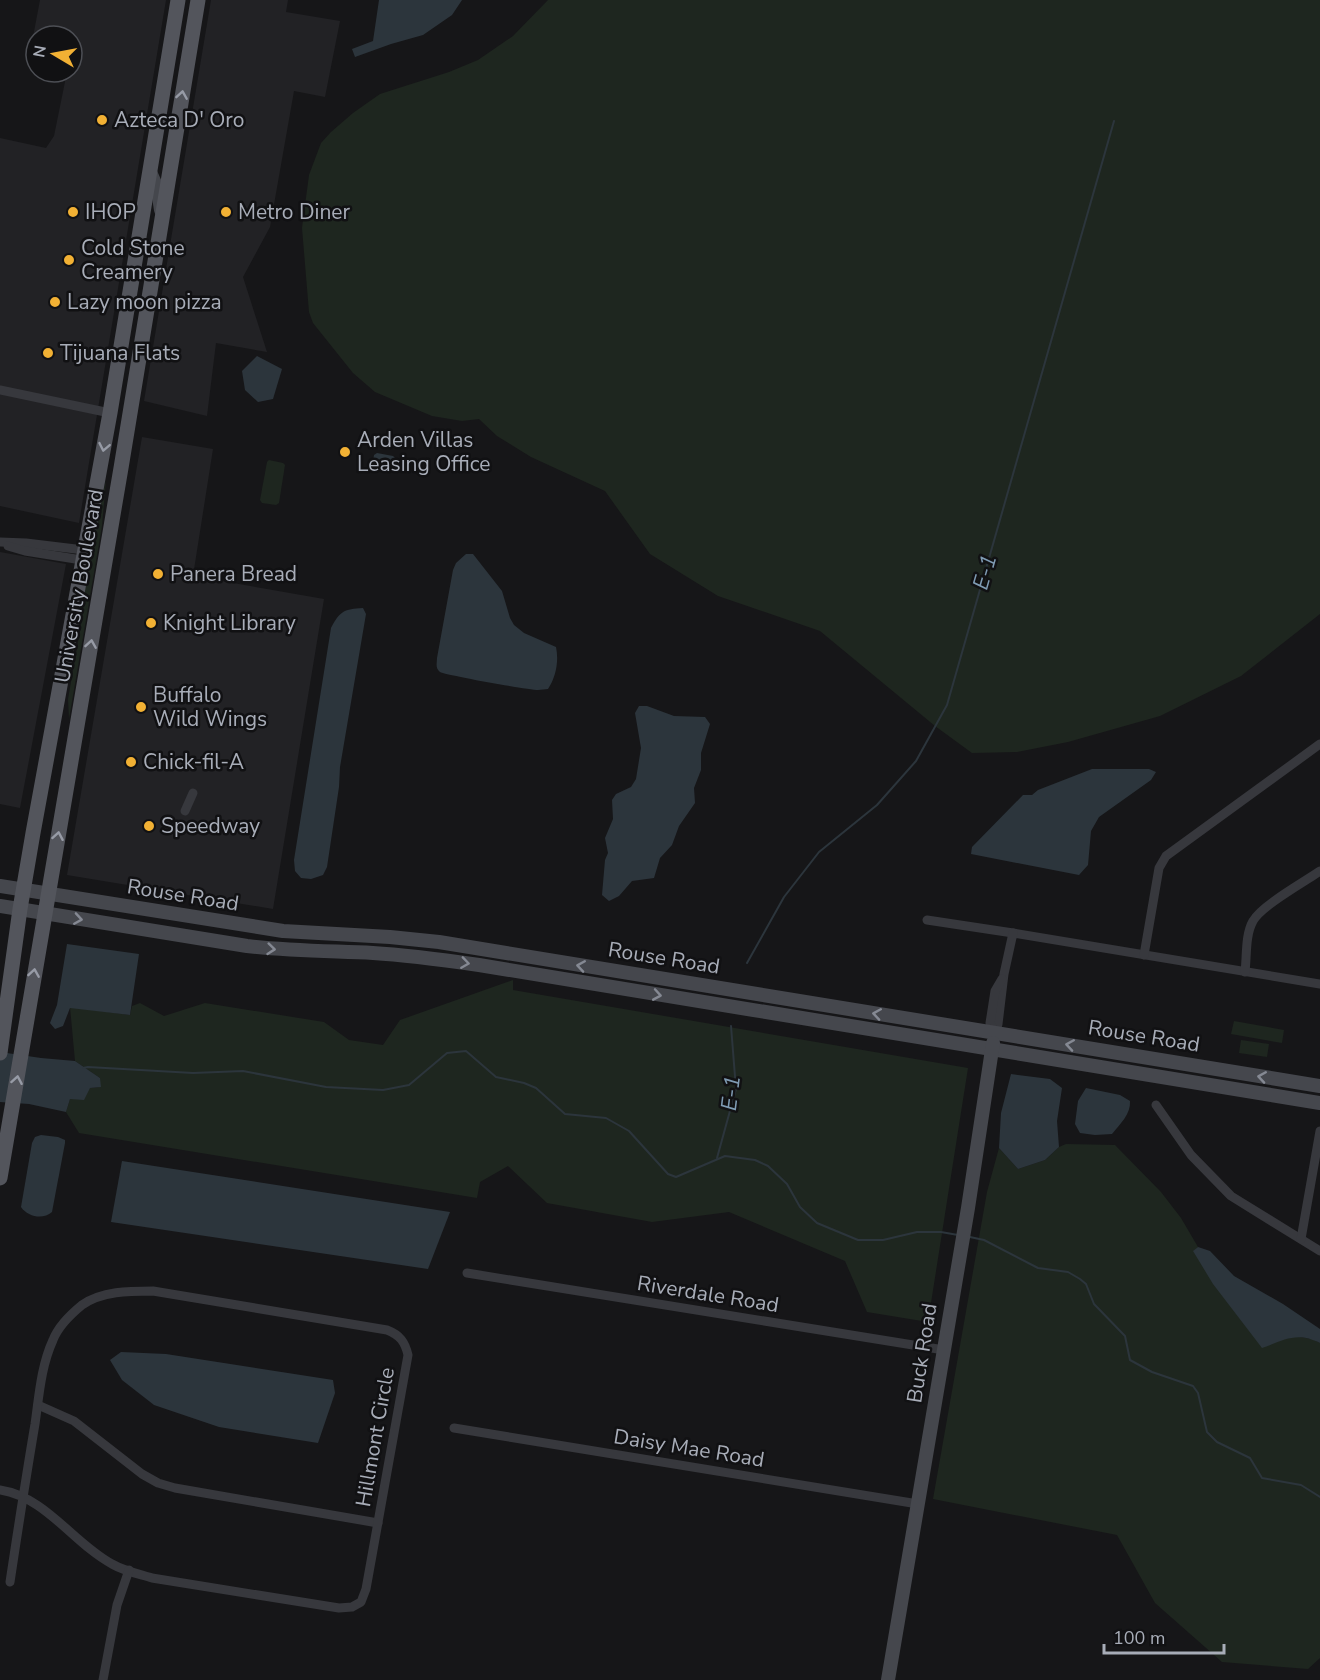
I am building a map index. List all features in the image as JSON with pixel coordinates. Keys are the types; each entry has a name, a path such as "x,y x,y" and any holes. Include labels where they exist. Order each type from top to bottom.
{"main road":[{"name":"University Boulevard","path":"0,1053 20,909 110,413 178,0"},
{"name":"University Boulevard","path":"0,1178 198,0"},
{"path":"117,369 123,412 129,420"},
{"path":"110,413 119,426 121,468"}],"street":[{"path":"157,128 162,147 165,152 172,154"},
{"path":"150,172 158,190 162,215"},
{"path":"0,390 110,413"},
{"path":"0,543 26,543 83,555"},
{"path":"1144,955 1159,868 1166,855 1320,744"},
{"path":"185,811 193,793"},
{"path":"1245,972 1249,932 1253,921 1262,910 1320,871"},
{"name":"Rouse Road","path":"0,886 283,932 390,937 439,942 1320,1086"},
{"name":"Rouse Road","path":"0,906 287,951 373,953 436,959 1320,1102"},
{"path":"927,920 1320,984"},
{"name":"Buck Road","path":"888,1680 998,1024 999,992 1013,933"},
{"path":"436,959 439,942"},
{"path":"1156,1105 1191,1155 1231,1196 1320,1251"},
{"path":"1301,1239 1320,1131"},
{"name":"Riverdale Road","path":"467,1273 944,1350"},
{"name":"Hillmont Circle","path":"0,1490 42,1508 86,1547 112,1565 164,1580 339,1608 352,1607 361,1602 366,1589 408,1354 405,1344 397,1334 387,1330 153,1291 124,1291 102,1296 83,1304 66,1320 53,1338 45,1361 23,1498"},
{"path":"38,1404 74,1421 134,1468 158,1483 175,1488 378,1523"},
{"name":"Daisy Mae Road","path":"454,1428 918,1504"},
{"path":"10,1582 23,1498"},
{"path":"103,1680 117,1605 129,1570"}],"shaded area":[{"path":"40,0 166,0 79,523 0,506 0,138 46,148 54,136 65,84 84,84 84,24 35,24"},
{"path":"211,0 288,0 286,12 340,21 325,97 294,91 270,227 243,277 267,352 216,343 207,416 144,401"},
{"path":"379,0 462,0 452,15 423,35 355,57 352,49 373,41"},
{"path":"548,0 1320,0 1320,614 1241,676 1160,716 1068,742 1017,752 972,753 935,726 820,631 718,596 650,554 605,491 531,457 497,436 479,419 462,421 432,416 375,392 353,373 313,323 309,312 302,228 309,175 321,143 353,113 380,94 449,72 478,60 513,36"},
{"path":"257,356 282,369 273,399 258,402 245,390 242,371"},
{"path":"142,437 213,449 193,576 324,599 273,909 67,875"},
{"path":"377,453 393,456 396,459 395,465 392,468 375,466 374,455"},
{"path":"269,460 285,465 279,503 276,505 262,503 260,500"},
{"path":"106,480 102,526 69,719 68,699 82,619 80,599"},
{"path":"0,552 66,564 20,808 0,804"},
{"path":"466,554 473,554 502,591 514,625 524,633 556,647 556,669 548,689 538,690 487,682 445,674 437,669 453,570 456,563"},
{"path":"363,608 366,614 340,767 327,867 323,875 311,879 301,878 295,871 294,860 331,628 343,612"},
{"path":"639,706 647,706 674,716 705,717 710,724 701,753 701,770 694,788 695,803 679,826 672,845 660,858 654,878 632,881 619,896 609,901 602,895 605,860 608,853 605,838 613,819 612,800 616,794 631,787 636,779 641,748 635,713"},
{"path":"1092,769 1149,769 1156,772 1151,780 1099,817 1091,831 1088,865 1079,875 971,854 972,847 1023,795 1032,795 1038,790"},
{"path":"67,944 139,954 130,1015 70,1008 63,1026 55,1029 50,1023 57,1005"},
{"path":"513,980 513,990 968,1068 928,1322 867,1312 845,1261 729,1212 652,1222 547,1203 508,1166 480,1182 477,1198 79,1133 66,1112 70,1099 90,1088 100,1087 100,1078 75,1061 70,1007 130,1015 132,1006 140,1003 164,1016 205,1003 324,1022 349,1040 383,1045 400,1020"},
{"path":"1234,1021 1284,1030 1282,1043 1231,1034"},
{"path":"1241,1040 1269,1044 1267,1057 1239,1053"},
{"path":"0,1052 75,1061 100,1078 101,1087 90,1088 84,1100 70,1099 66,1112 29,1104 0,1102"},
{"path":"1011,1074 1050,1079 1062,1088 1057,1121 1059,1147 1045,1160 1018,1169 999,1148 1001,1113"},
{"path":"1086,1088 1120,1095 1130,1101 1127,1115 1112,1134 1080,1133 1075,1124 1078,1101"},
{"path":"41,1135 58,1137 65,1140 65,1143 52,1212 40,1217 28,1213 21,1207 32,1143 35,1137"},
{"path":"1066,1144 1115,1145 1161,1192 1181,1218 1198,1247 1194,1251 1295,1336 1320,1343 1320,1658 1308,1669 1222,1662 1155,1603 1117,1535 933,1499 987,1192 999,1148 1018,1169 1045,1160 1059,1147"},
{"path":"122,1161 450,1212 428,1269 111,1222"},
{"path":"1198,1247 1210,1251 1234,1276 1283,1304 1320,1329 1320,1343 1312,1339 1297,1337 1262,1348 1213,1284 1193,1251"},
{"path":"121,1352 166,1354 333,1380 335,1393 318,1443 219,1427 154,1405 122,1380 110,1360"}],"waterway":[{"name":"E-1","path":"747,963 784,897 819,852 877,805 916,761 947,705 1114,121"},
{"name":"E-1","path":"717,1158 736,1089 731,1026"},
{"path":"83,1068 193,1073 243,1071 326,1087 383,1090 409,1085 447,1053 466,1051 496,1077 536,1088 565,1114 606,1118 629,1131 668,1174 676,1177 725,1156 755,1160 768,1166 787,1184 800,1207 817,1223 858,1240 883,1240 917,1232 958,1235"},
{"path":"970,1237 984,1240 1038,1268 1068,1272 1080,1279 1086,1284 1094,1304 1125,1336 1130,1360 1152,1372 1193,1386 1198,1393 1207,1432 1217,1442 1250,1458 1262,1478 1301,1485 1320,1497"}],"place":[{"name":"Azteca D' Oro","path":"102,120"},
{"name":"IHOP","path":"73,212"},
{"name":"Metro Diner","path":"226,212"},
{"name":"Cold Stone Creamery","path":"69,260"},
{"name":"Lazy moon pizza","path":"55,302"},
{"name":"Tijuana Flats","path":"48,353"},
{"name":"Arden Villas Leasing Office","path":"345,452"},
{"name":"Panera Bread","path":"158,574"},
{"name":"Knight Library","path":"151,623"},
{"name":"Buffalo Wild Wings","path":"141,707"},
{"name":"Chick-fil-A","path":"131,762"},
{"name":"Speedway","path":"149,826"}]}
